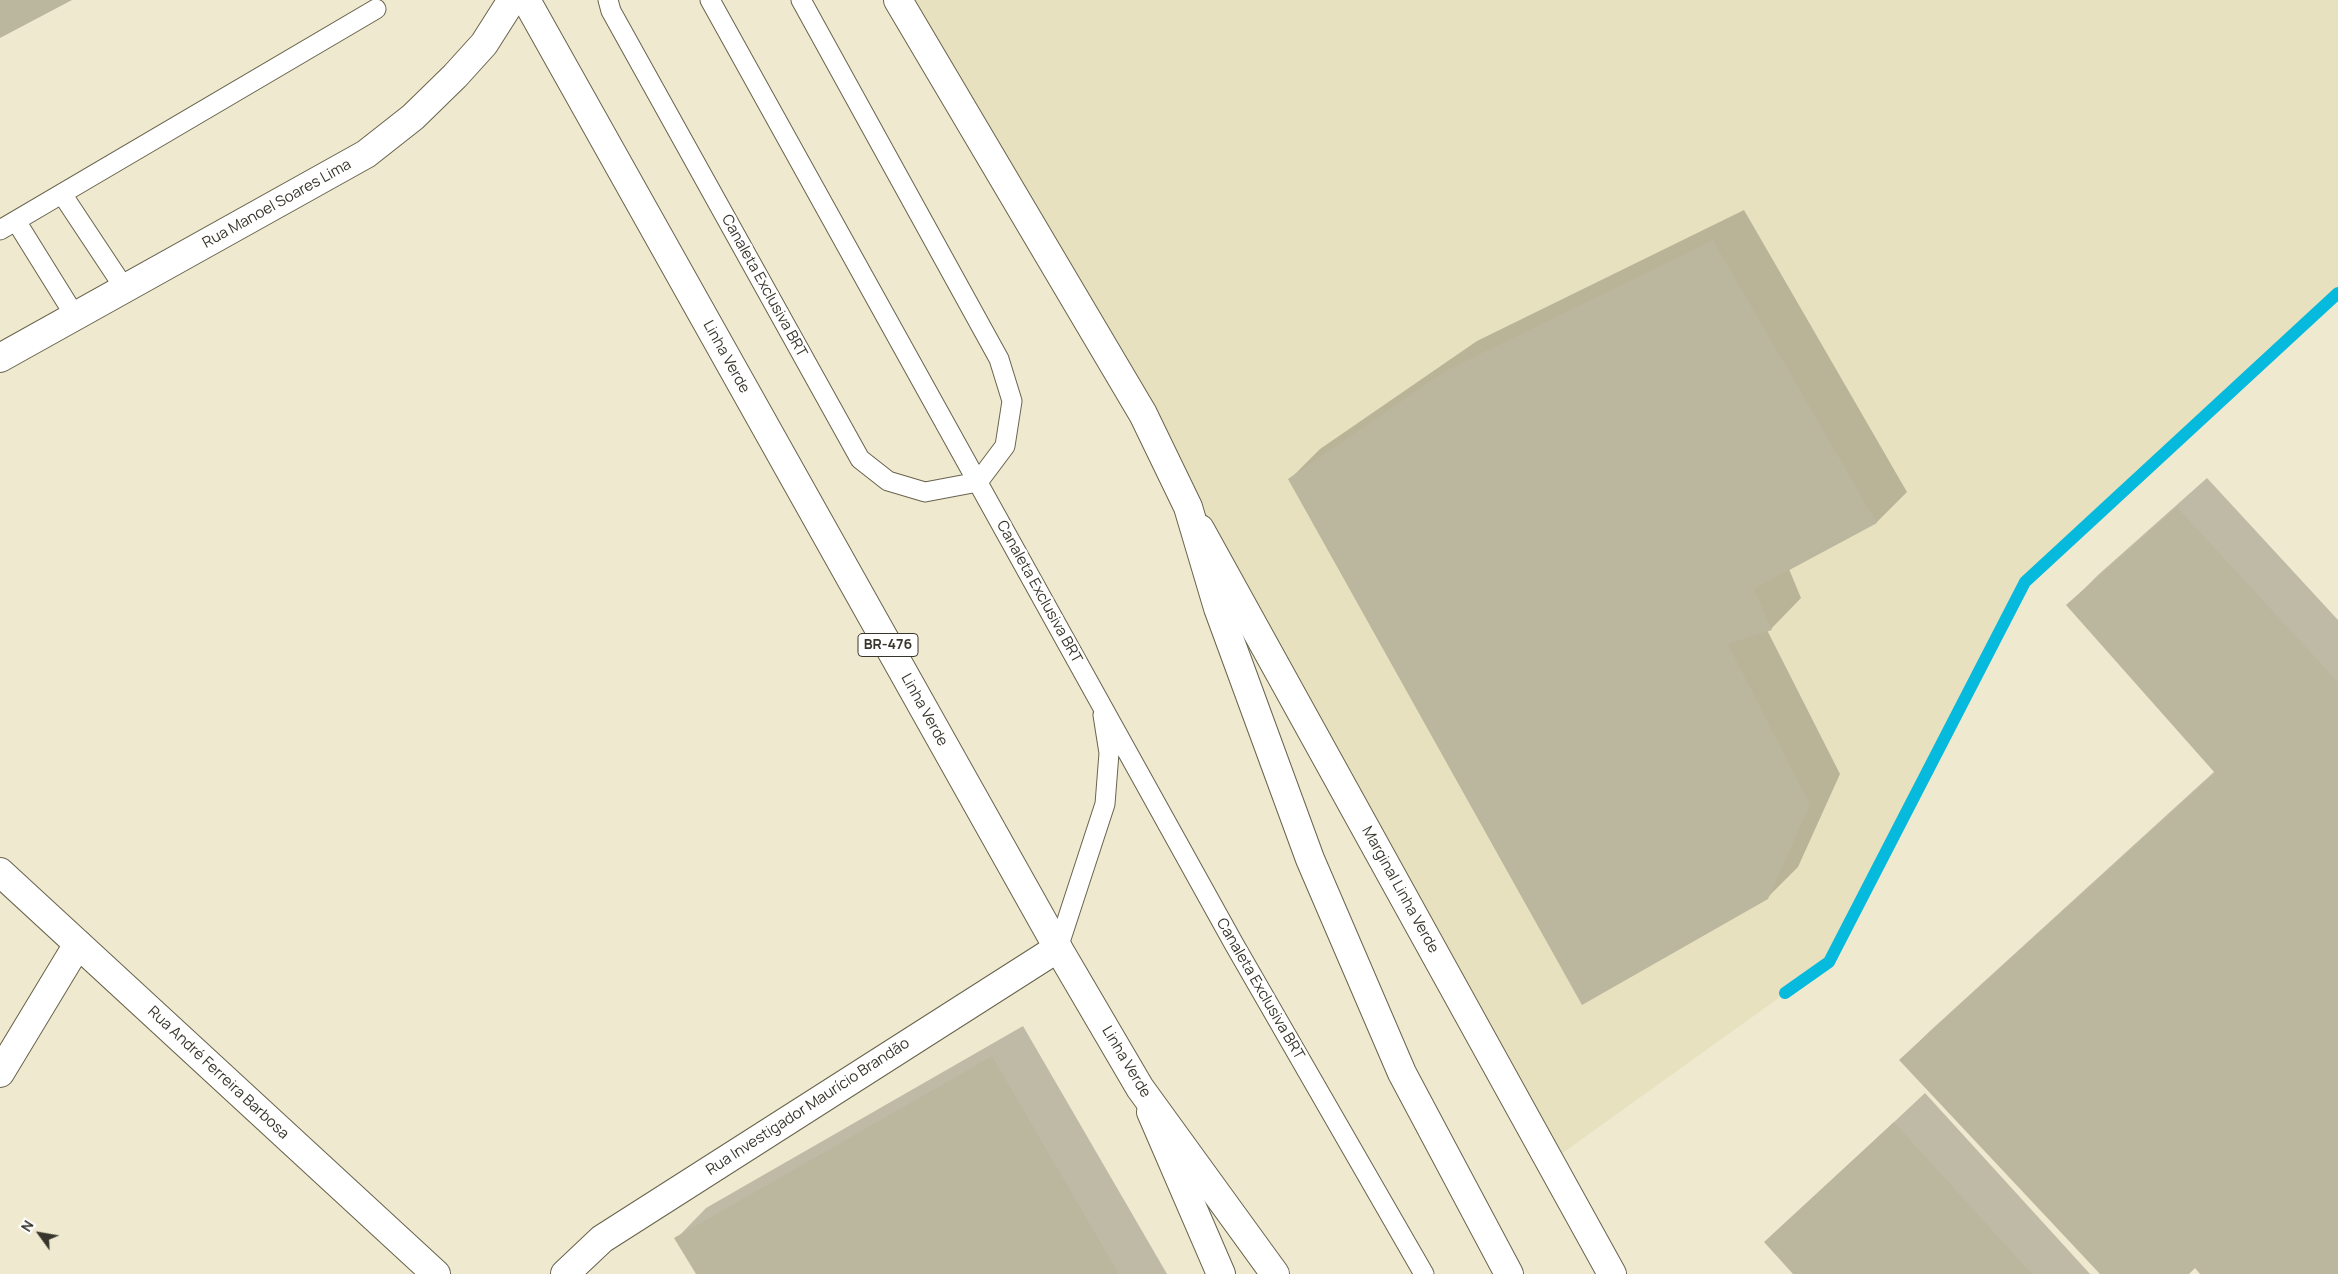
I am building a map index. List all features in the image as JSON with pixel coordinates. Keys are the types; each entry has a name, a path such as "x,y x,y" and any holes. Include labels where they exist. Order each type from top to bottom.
{"main road":[{"name":"Rua Manoel Soares Lima","path":"0,358 366,154 413,117 455,76 484,44 512,0"},
{"name":"Linha Verde","path":"526,0 1058,948 1140,1088 1275,1274"},
{"path":"898,0 1143,414 1188,507 1218,608 1310,858 1402,1073 1509,1274"},
{"name":"Marginal Linha Verde","path":"1188,507 1612,1274"},
{"name":"Rua André Ferreira Barbosa","path":"0,872 436,1274"},
{"path":"0,1073 78,944"},
{"name":"Rua Investigador Maurício Brandão","path":"565,1274 602,1239 1058,948"},
{"path":"1140,1088 1220,1274"}],"lane":[{"name":"Canaleta Exclusiva BRT","path":"608,0 611,11 860,459 888,481 925,492 978,482"},
{"name":"Canaleta Exclusiva BRT","path":"710,0 1234,944 1424,1274"},
{"path":"801,0 999,359 1012,401 1005,446 978,482"},
{"path":"75,316 8,225 376,9"},
{"path":"62,194 125,289"},
{"name":"Canaleta Exclusiva BRT","path":"1058,948 1105,804 1109,753 1100,702"}],"shaded area":[{"path":"898,0 2338,0 2338,293 2025,582 1829,962 1550,1162"}],"building":[{"path":"0,0 72,0 0,38"},
{"path":"1713,240 1877,523 1754,589 1772,630 1728,644 1810,805 1768,899 1582,1005 1288,479 1445,371"},
{"path":"2177,507 2338,682 2338,1274 2200,1274 2195,1268 2189,1274 2100,1274 1899,1060 2215,773 2066,605"},
{"path":"992,1056 1119,1274 696,1274 674,1238"},
{"path":"1894,1122 2032,1274 1793,1274 1764,1242"}],"waterway":[{"path":"1785,993 1829,962 2025,582 2338,293"}]}
